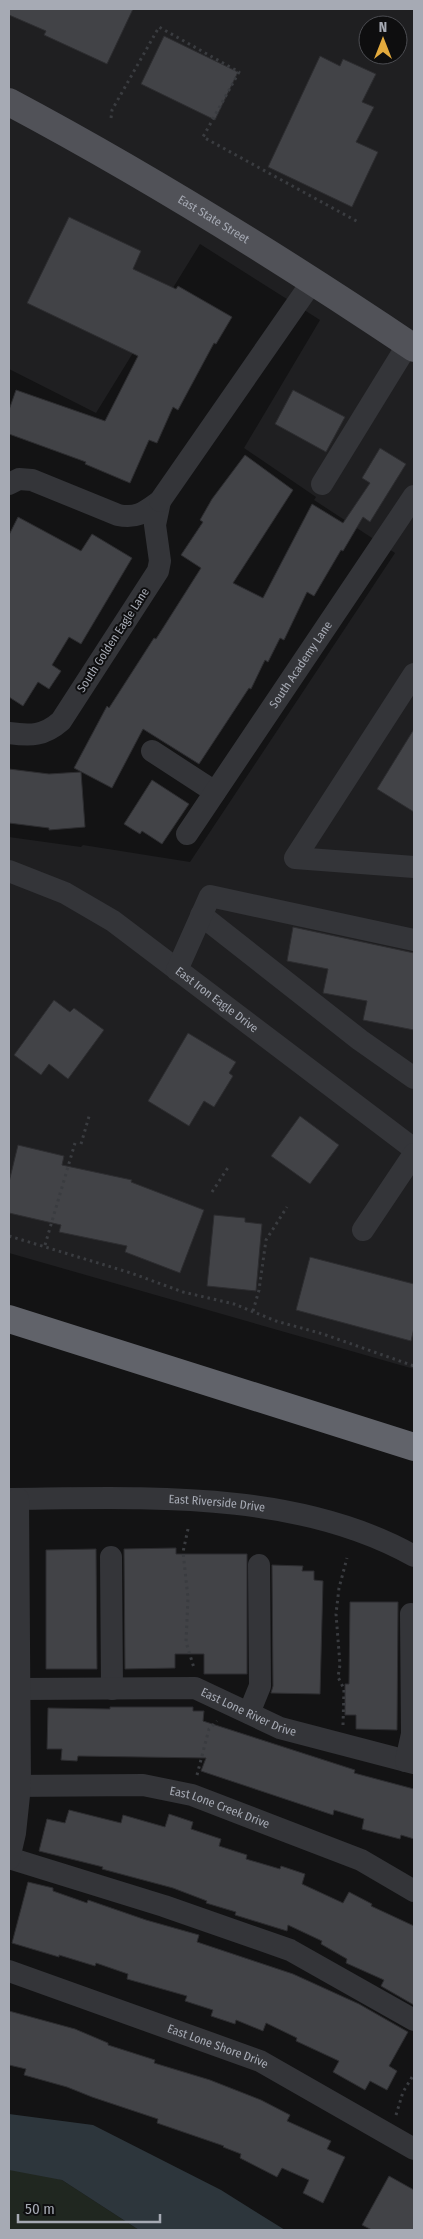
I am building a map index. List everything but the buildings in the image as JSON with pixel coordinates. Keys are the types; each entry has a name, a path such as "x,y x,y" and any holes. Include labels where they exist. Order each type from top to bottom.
{"highway":[{"path":"9,1319 414,1447"}],"main road":[{"name":"East State Street","path":"9,102 146,179 411,346"}],"street":[{"name":"South Golden Eagle Lane","path":"9,484 19,479 32,480 118,515 130,518 142,514 160,501 312,282"},
{"path":"322,484 411,346"},
{"name":"South Academy Lane","path":"187,834 414,496"},
{"name":"South Golden Eagle Lane","path":"9,733 28,736 40,735 52,729 61,721 158,571 160,561 155,525 160,501"},
{"path":"414,674 296,858 414,867"},
{"path":"152,751 215,792"},
{"name":"East Iron Eagle Drive","path":"9,871 65,892 89,906 414,1149"},
{"path":"177,970 210,896 414,940"},
{"path":"201,915 360,1040 414,1078"},
{"path":"363,1230 414,1154"},
{"path":"13,1499 20,1689 15,1786 15,1833 9,1858 164,1906 290,1950 414,2020"},
{"name":"East Riverside Drive","path":"13,1499 157,1499 214,1502 255,1507 348,1528 392,1544 414,1556"},
{"path":"111,1557 112,1689"},
{"path":"249,1713 260,1686 259,1565"},
{"path":"410,1762 412,1734 412,1614"},
{"name":"East Lone River Drive","path":"20,1689 195,1688 280,1728 410,1762"},
{"name":"East Lone Creek Drive","path":"15,1786 143,1785 192,1795 361,1860 414,1891"},
{"name":"East Lone Shore Drive","path":"9,1971 260,2061 414,2149"}],"path":[{"path":"111,118 112,110 160,27 239,72 203,137 360,223"},
{"path":"81,1144 90,1113"},
{"path":"45,1245 75,1143"},
{"path":"212,1192 229,1166"},
{"path":"253,1311 259,1290 266,1240 286,1206"},
{"path":"9,1236 45,1245 73,1257 131,1272 183,1292 253,1311 276,1321 323,1334 414,1366"},
{"path":"188,1529 183,1552 188,1598 186,1642 195,1669 194,1677"},
{"path":"342,1729 344,1689 338,1677 340,1664 336,1614 347,1558"},
{"path":"197,1775 209,1729 221,1715"},
{"path":"386,2134 398,2110 403,2092 414,2074"}],"shaded area":[{"path":"9,9 414,9 414,1369 9,1253 9,837 81,847 83,845 190,862 395,553 314,500 316,497 244,448 320,320 200,244 96,413 9,369"},
{"path":"9,2114 93,2125 221,2190 285,2230 139,2230 62,2180 9,2170"},
{"path":"9,2162 62,2180 139,2230 9,2230"}]}
